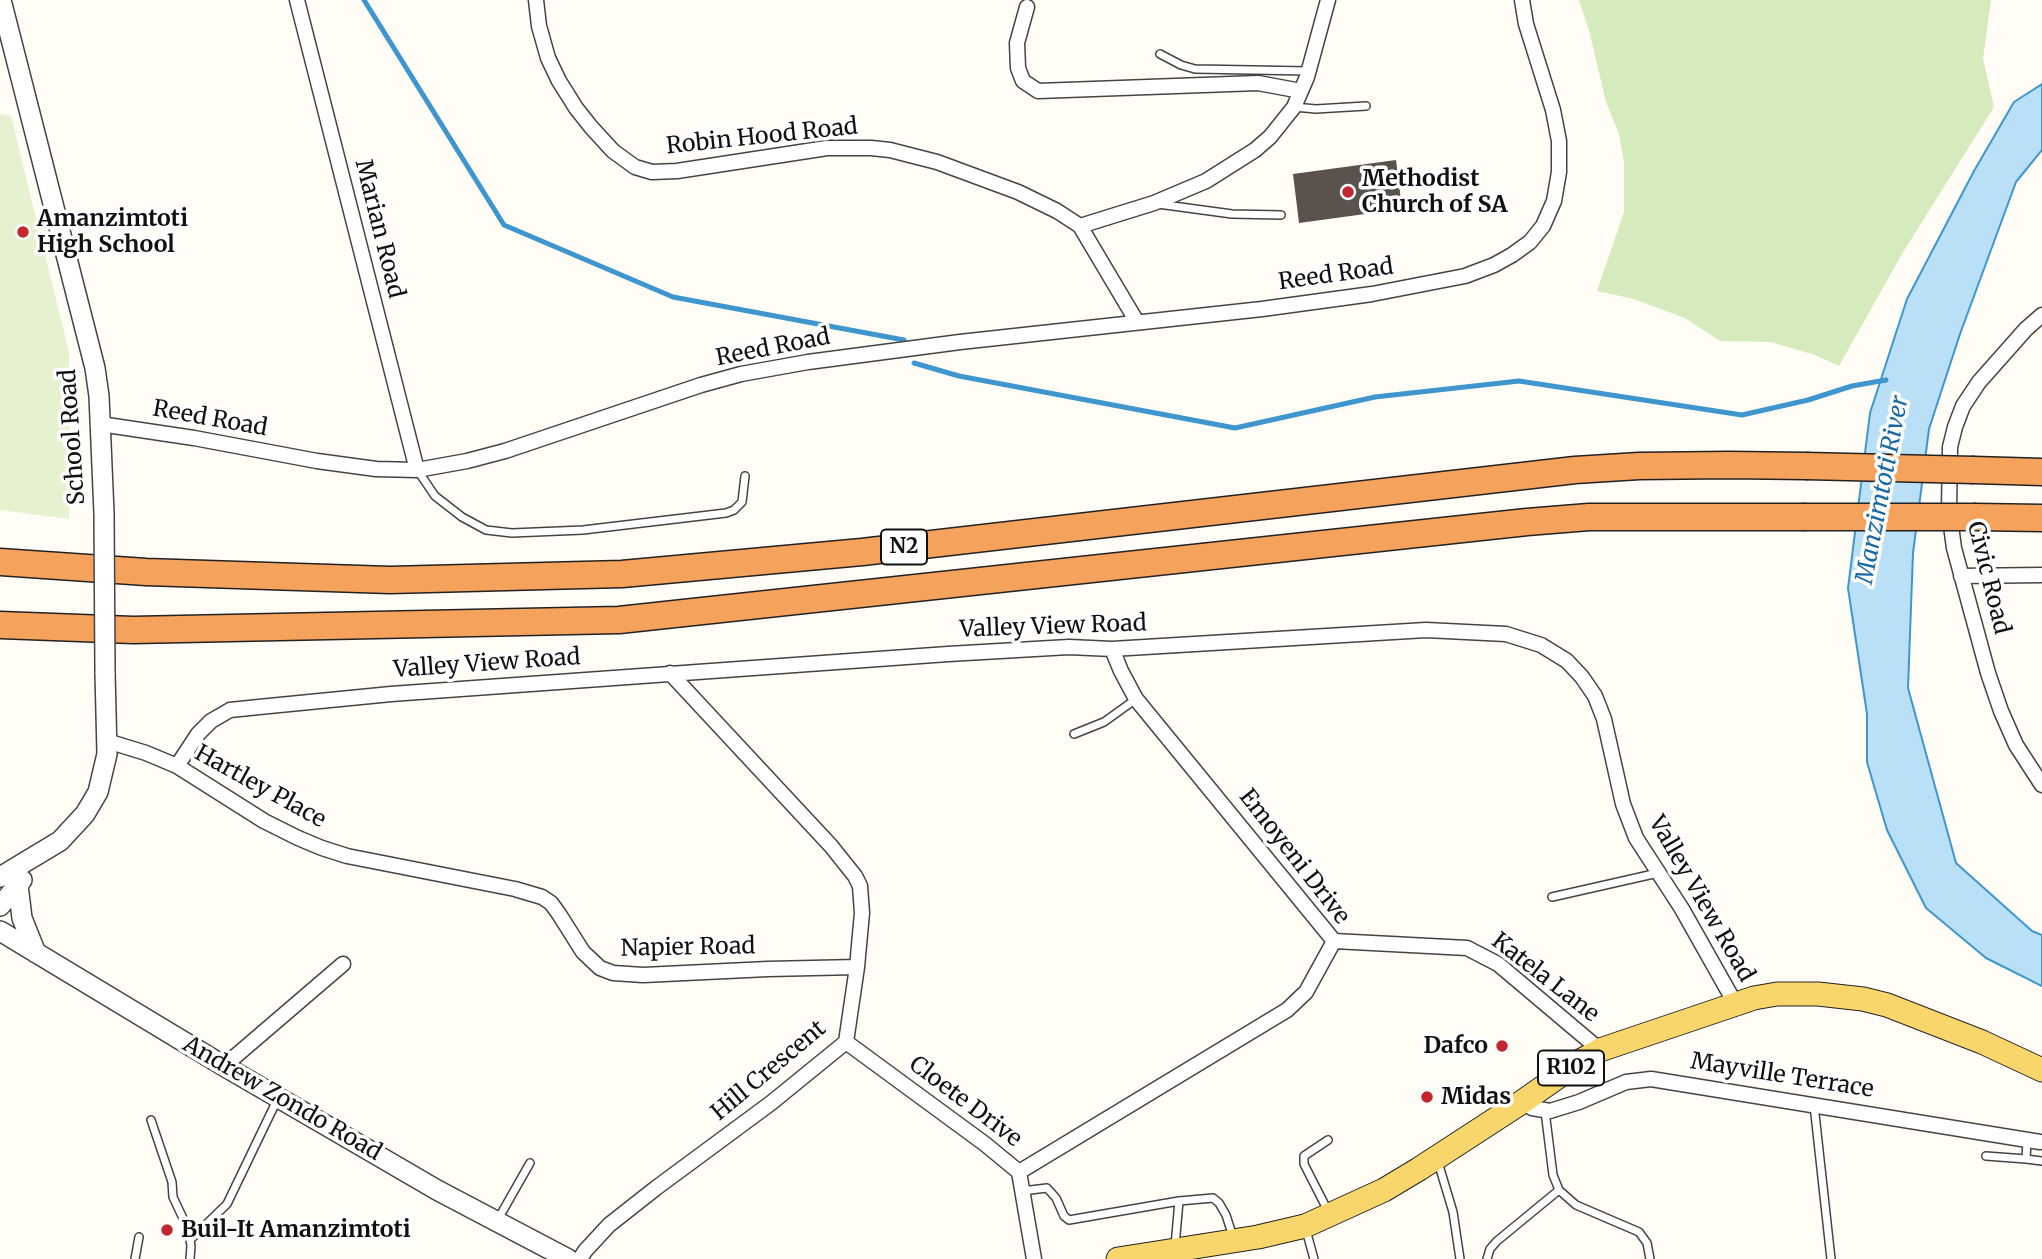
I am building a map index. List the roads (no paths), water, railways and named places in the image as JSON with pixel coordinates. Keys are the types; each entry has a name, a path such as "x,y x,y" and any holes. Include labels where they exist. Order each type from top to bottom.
{"highway":[{"name":"N2","path":"0,562 99,570 390,580 622,574 862,552 1575,470 1729,465 2042,472"},
{"name":"N2","path":"0,625 132,630 619,620 1589,517 2042,518"}],"main road":[{"name":"R102","path":"1118,1259 1169,1253 1305,1226 1384,1190 1601,1050 1754,998 1787,993 1818,993 1863,999 1916,1015 2042,1070"}],"street":[{"name":"School Road","path":"0,877 60,841 85,814 98,792 104,774 107,741 104,513 99,396 80,305 1,0"},
{"name":"Marian Road","path":"296,0 417,470"},
{"name":"Robin Hood Road","path":"536,0 545,48 559,80 591,127 613,151 635,167 652,172 677,172 827,148 890,150 937,162 1018,192 1080,226"},
{"path":"1137,322 1080,226 1154,203 1206,181 1270,136 1294,107 1301,91 1328,0"},
{"name":"Reed Road","path":"100,424 329,463 376,469 417,470 505,451 741,374 875,353 1373,294 1465,276 1503,260 1530,242 1544,226 1554,201 1559,172 1559,141 1553,110 1526,24 1522,0"},
{"path":"1027,7 1017,43 1018,68 1023,81 1033,89 1047,91 1258,83 1301,91"},
{"name":"Civic Road","path":"2042,315 2025,328 1962,405 1950,447 1949,511 1954,548 1988,673 2016,745 2042,785"},
{"path":"1961,576 2042,575"},
{"name":"Valley View Road","path":"177,766 198,734 211,721 230,710 391,694 1069,647 1112,649 1426,630 1506,634 1534,642 1567,661 1595,696 1604,719 1623,804 1636,838 1688,920 1735,1003"},
{"name":"Emoyeni Drive","path":"1019,1172 1287,1010 1306,992 1334,941 1136,699 1112,649"},
{"name":"Hill Crescent","path":"580,1259 609,1225 771,1104 846,1042 857,967 862,905 860,886 831,846 670,673"},
{"name":"Hartley Place","path":"107,741 177,766 264,821 322,848 347,856 515,889"},
{"name":"School Road","path":"0,906 38,856"},
{"path":"18,885 22,918 36,953"},
{"name":"Napier Road","path":"515,889 542,897 551,903 583,952 600,968 613,973 643,975 857,967"},
{"name":"Andrew Zondo Road","path":"0,931 437,1190 568,1259"},
{"name":"Katela Lane","path":"1334,941 1467,948 1498,964 1601,1050"},
{"path":"224,1066 343,964"},
{"name":"Cloete Drive","path":"846,1042 1019,1172 1034,1259"},
{"name":"Mayville Terrace","path":"1545,1111 1564,1108 1626,1082 1651,1079 2034,1141"},
{"path":"1522,1102 1545,1111"}],"lane":[{"path":"1160,54 1195,69 1309,71"},
{"path":"1294,107 1366,106"},
{"path":"1154,203 1232,214 1281,215"},
{"path":"417,470 435,496 462,517 486,530 512,533 583,530 726,513 742,502 745,476"},
{"path":"1074,734 1104,722 1136,699"},
{"path":"1552,897 1658,873"},
{"path":"190,1240 227,1205 278,1097"},
{"path":"1814,1104 1831,1259"},
{"path":"1545,1111 1553,1175 1559,1189 1576,1205 1639,1232 1647,1243 1650,1259"},
{"path":"151,1120 172,1182 173,1197 188,1229 191,1259"},
{"path":"1328,1140 1304,1156 1304,1164 1330,1215"},
{"path":"2026,1159 2034,1141"},
{"path":"1986,1157 2042,1161"},
{"path":"1437,1158 1451,1203 1460,1259"},
{"path":"497,1222 530,1163"},
{"path":"1022,1191 1047,1188 1053,1192 1064,1216 1069,1220 1179,1201 1213,1198 1226,1215 1235,1241"},
{"path":"1487,1259 1490,1249 1497,1241 1559,1189"},
{"path":"1169,1253 1179,1201"},
{"path":"1305,1226 1314,1259"},
{"path":"135,1259 139,1237"}],"water":[{"name":"Manzimtoti River","path":"2042,84 2042,150 2016,182 1960,334 1929,429 1913,553 1908,688 1956,863 2032,931 2042,935 2042,986 1986,958 1926,908 1887,830 1867,762 1867,714 1848,588 1870,413 1907,299 1974,171 2014,102"}],"waterway":[{"path":"364,0 504,225 673,297 904,340"},
{"path":"914,363 959,376 1235,428 1375,397 1519,381 1742,415 1808,400 1852,386 1886,380"}],"place":[{"name":"Methodist Church of SA","path":"1348,192"},
{"name":"Amanzimtoti High School","path":"23,232"},
{"name":"Dafco","path":"1502,1046"},
{"name":"Midas","path":"1427,1097"},
{"name":"Buil-It Amanzimtoti","path":"167,1230"}]}
